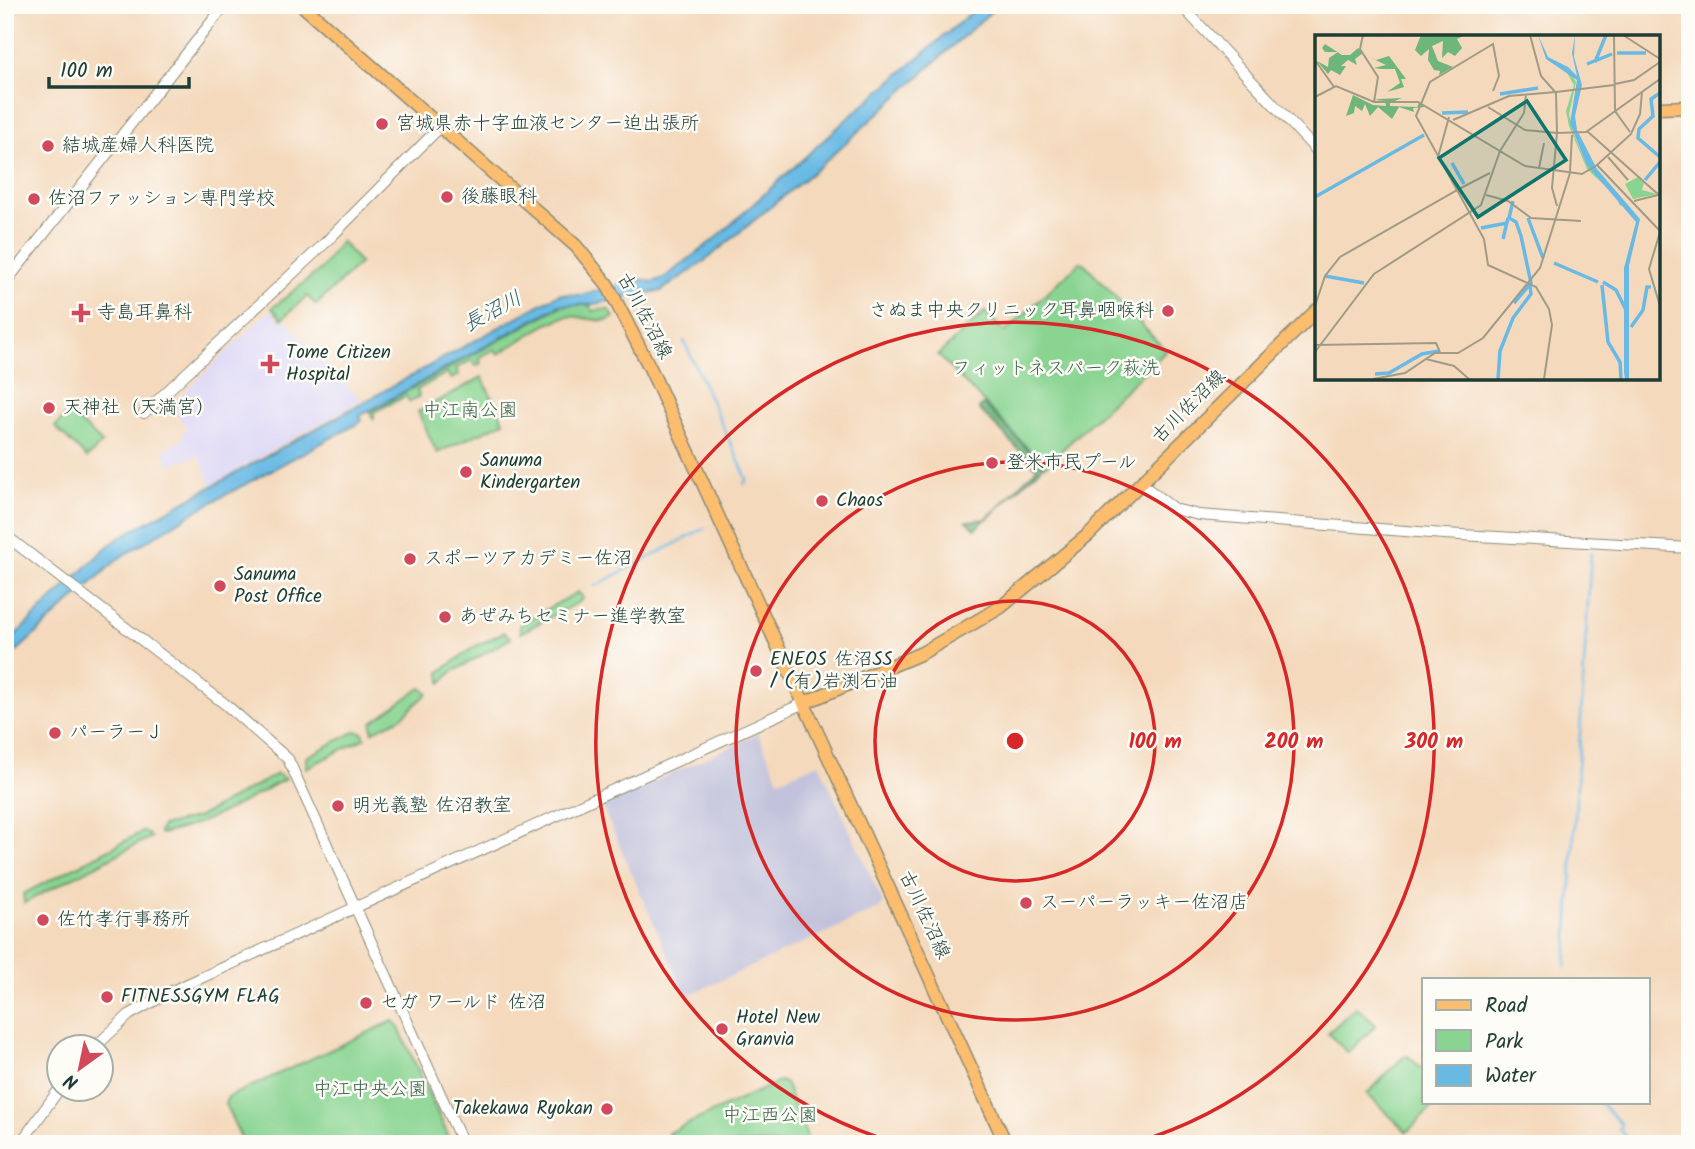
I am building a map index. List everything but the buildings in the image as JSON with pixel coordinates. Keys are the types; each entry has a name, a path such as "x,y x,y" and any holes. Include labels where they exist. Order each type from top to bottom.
{"main road":[{"name":"古川佐沼線","path":"302,5 576,246 607,284 622,308 1006,1144"},
{"path":"1660,108 1690,107"},
{"name":"古川佐沼線","path":"804,703 922,653 1001,607 1088,535 1315,312"}],"street":[{"path":"5,283 225,5"},
{"path":"1181,5 1315,149"},
{"path":"144,413 324,244 440,127"},
{"path":"1140,484 1174,509 1199,514 1444,534 1690,548"},
{"path":"5,536 225,704 288,758 463,1144"},
{"path":"110,1034 142,1006 804,703"},
{"path":"20,1144 49,1104"}],"shaded area":[{"name":"Tome Citizen Hospital","path":"270,310 281,321 284,319 361,400 211,485 199,455 169,465 164,450 184,439 181,435 187,428 170,406"},
{"path":"758,734 779,780 819,763 883,903 880,908 689,995 685,994 602,806"}],"green space":[{"path":"341,241 360,263 316,305 307,296 282,319 272,308 321,269"},
{"name":"フィットネスパーク萩洗","path":"1080,262 1084,263 1166,351 1045,466 938,355 985,312 1005,332"},
{"path":"561,306 591,306 592,311 608,309 614,317 603,320 572,317 558,319 498,354 495,349 479,358 481,363 476,366 472,360 456,369 459,375 451,379 447,373 417,390 419,396 410,402 406,396 374,412 374,420 370,412"},
{"name":"中江南公園","path":"482,377 504,422 437,453 418,412"},
{"path":"984,404 1043,466 999,507 1037,468 979,409"},
{"path":"69,412 102,443 87,458 55,427"},
{"path":"986,519 975,529 967,521"},
{"path":"578,592 583,598 579,602 520,633 520,624"},
{"path":"504,632 511,638 451,673 441,683 440,672 474,647"},
{"path":"421,688 428,693 401,718 372,732 372,722"},
{"path":"356,731 363,733 365,738 306,768 306,757"},
{"path":"277,774 285,779 225,811 194,825 161,834 159,832 162,826 199,817"},
{"path":"144,831 151,837 24,903 23,894"},
{"path":"1356,1007 1376,1025 1348,1053 1328,1033"},
{"name":"中江中央公園","path":"393,1021 397,1024 452,1144 244,1144 225,1104 228,1097"},
{"path":"1404,1056 1408,1056 1422,1069 1422,1104 1436,1104 1407,1132 1367,1094"},
{"name":"中江西公園","path":"780,1081 785,1083 810,1144 673,1144 668,1133"}],"water":[{"path":"980,5 998,5 819,167 706,260 661,291 589,305 560,305 360,416 362,420 359,423 201,508 119,558 5,662 5,645 108,546 124,535 559,294 581,295 639,279 653,282 664,278 716,238 847,119"}],"waterway":[{"path":"684,341 747,479 744,484"},
{"path":"595,586 705,528"},
{"path":"1566,967 1591,552"},
{"path":"1601,1104 1621,1124 1619,1129 1633,1144"}],"place":[{"name":"宮城県赤十字血液センター迫出張所","path":"382,124"},
{"name":"結城産婦人科医院","path":"48,146"},
{"name":"後藤眼科","path":"447,197"},
{"name":"佐沼ファッション専門学校","path":"34,199"},
{"name":"さぬま中央クリニック耳鼻咽喉科","path":"1168,311"},
{"name":"寺島耳鼻科","path":"81,313"},
{"name":"Tome Citizen Hospital","path":"270,364"},
{"name":"天神社（天満宮）","path":"49,408"},
{"name":"登米市民プール","path":"992,463"},
{"name":"Sanuma Kindergarten","path":"466,472"},
{"name":"Chaos","path":"822,501"},
{"name":"スポーツアカデミー佐沼","path":"410,559"},
{"name":"Sanuma Post Office","path":"220,586"},
{"name":"あぜみちセミナー進学教室","path":"445,617"},
{"name":"ENEOS 佐沼SS / (有)岩渕石油","path":"756,671"},
{"name":"パーラーＪ","path":"55,733"},
{"name":"明光義塾 佐沼教室","path":"338,806"},
{"name":"スーパーラッキー佐沼店","path":"1026,903"},
{"name":"佐竹孝行事務所","path":"43,920"},
{"name":"FITNESSGYM FLAG","path":"107,997"},
{"name":"セガ ワールド 佐沼","path":"366,1003"},
{"name":"Hotel New Granvia","path":"722,1029"},
{"name":"Takekawa Ryokan","path":"607,1109"}],"water label":[{"name":"長沼川","path":"493,312"}]}
